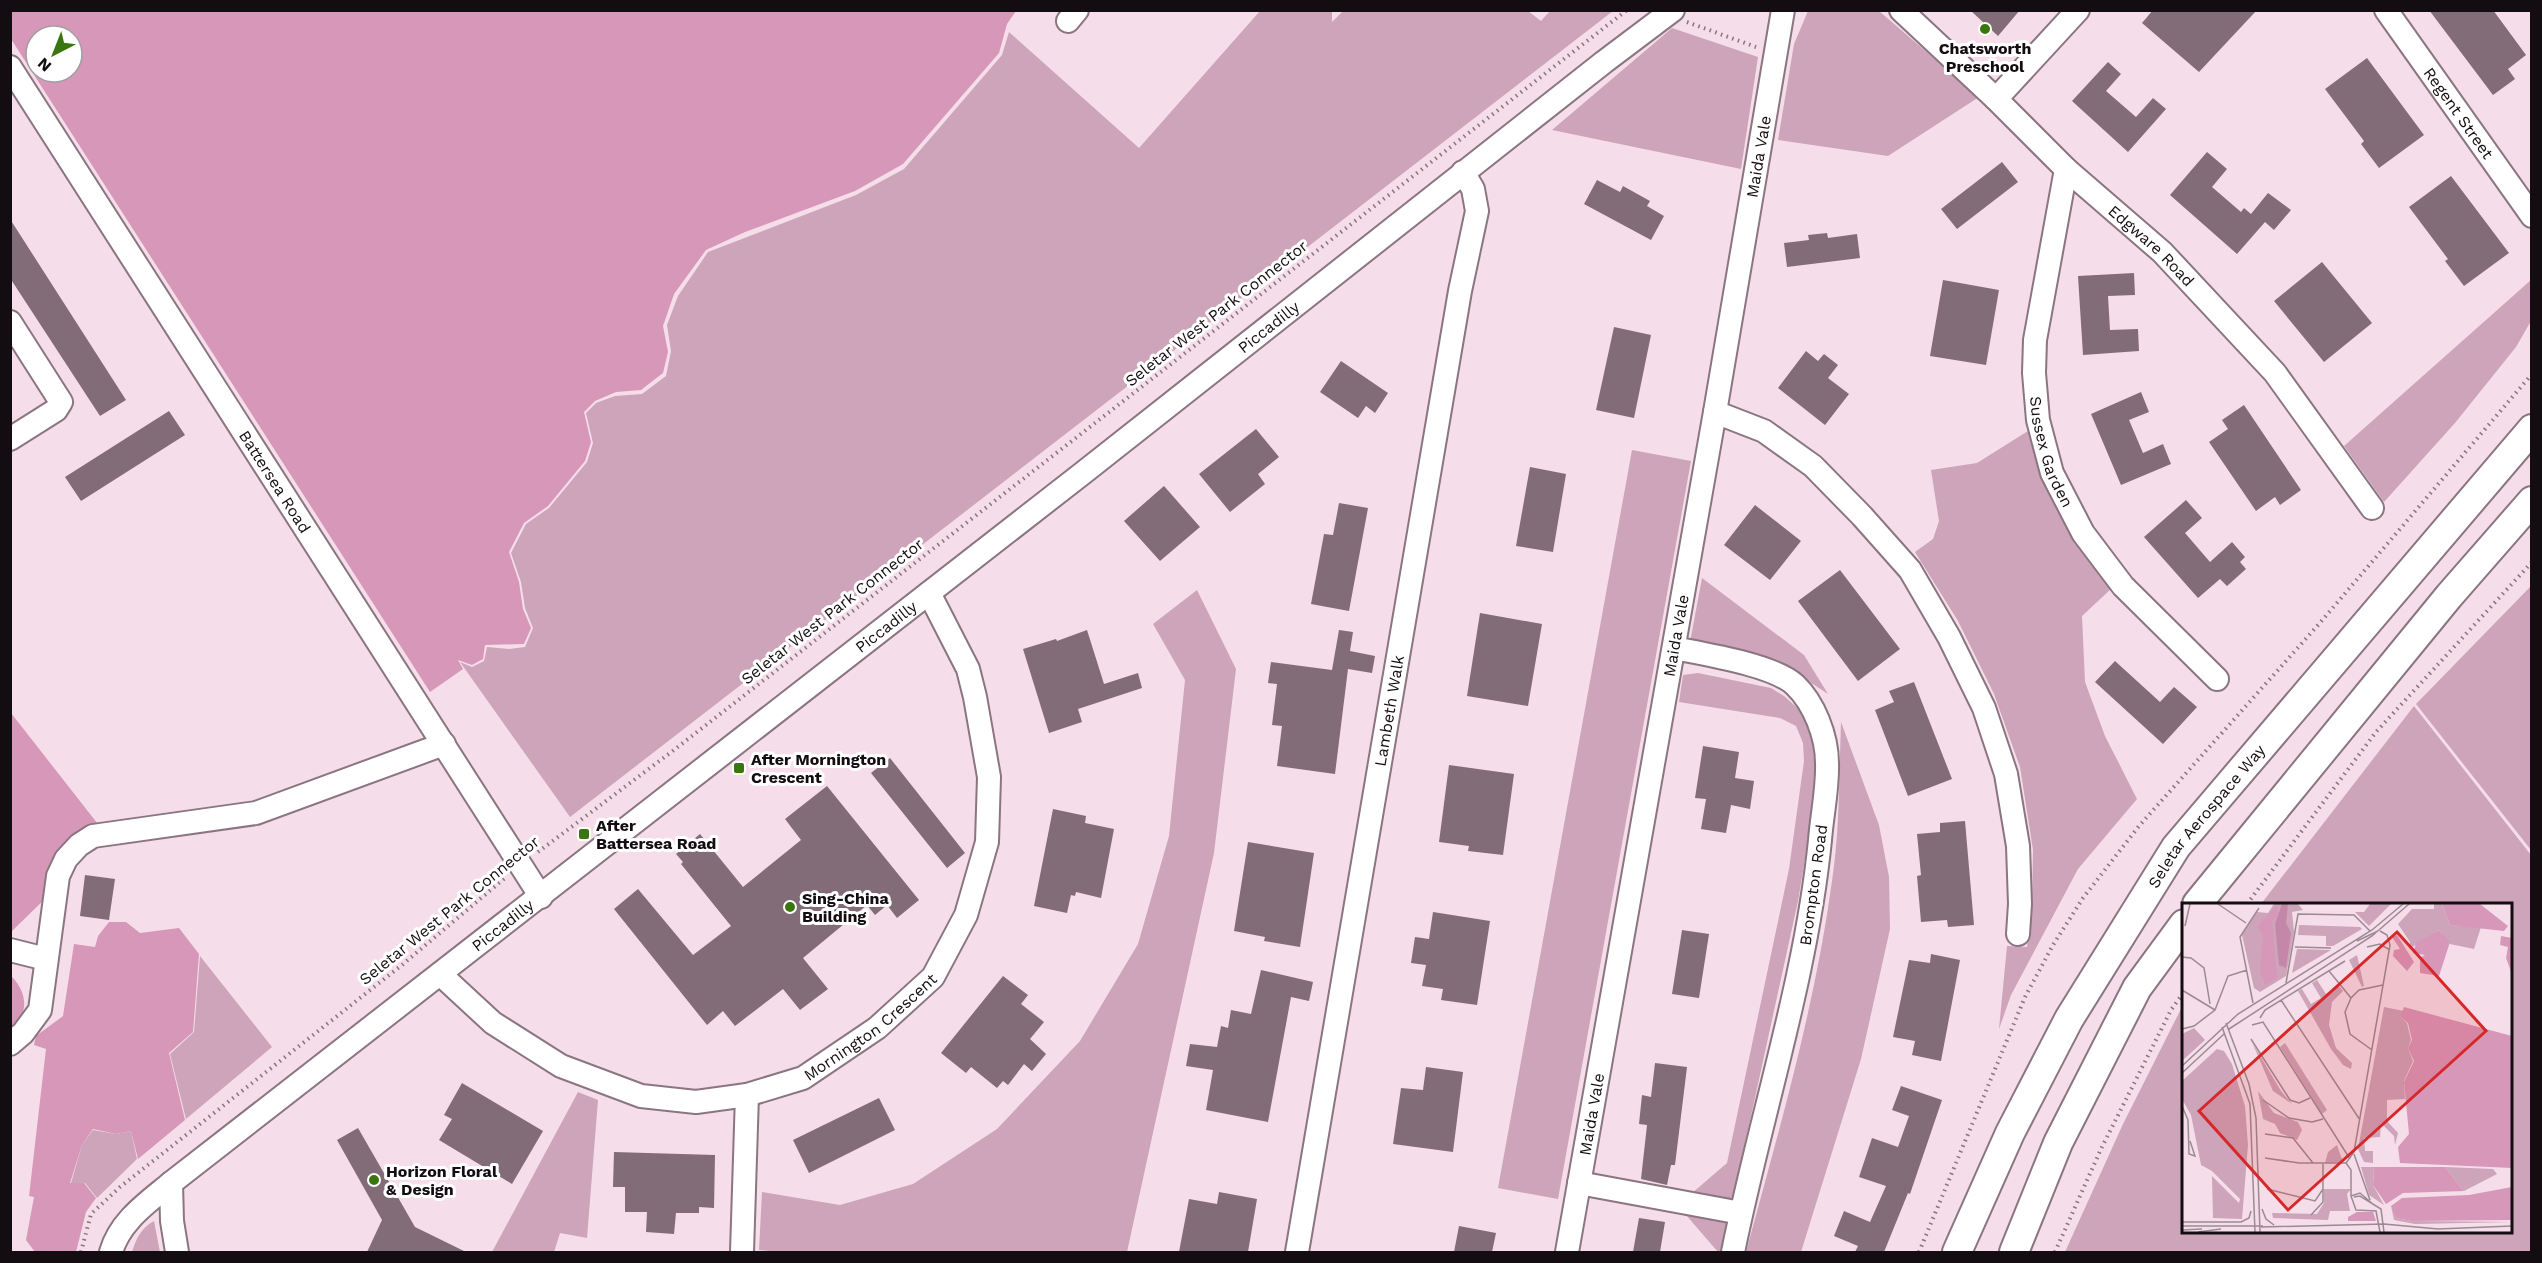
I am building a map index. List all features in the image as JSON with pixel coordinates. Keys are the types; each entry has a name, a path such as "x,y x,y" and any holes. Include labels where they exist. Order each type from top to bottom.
{"main road":[{"name":"Seletar Aerospace Way","path":"1957,1252 2010,1133 2069,1019 2176,847 2532,429"},
{"path":"2199,903 2449,596 2532,501"},
{"path":"2014,1252 2058,1143 2137,988 2182,927"}],"street":[{"name":"Edgware Road","path":"1901,10 1996,99 2066,169 2162,252 2275,373 2372,508"},
{"path":"1996,99 2078,10"},
{"name":"Regent Street","path":"2386,10 2532,216"},
{"name":"Piccadilly","path":"111,1252 123,1226 171,1183 541,897 1463,172 1670,13"},
{"name":"Maida Vale","path":"1567,1252 1785,14"},
{"name":"Battersea Road","path":"10,67 541,897"},
{"name":"Sussex Garden","path":"2066,169 2035,340 2034,373 2038,420 2052,473 2083,533 2123,586 2217,679"},
{"name":"Lambeth Walk","path":"1298,1252 1458,303 1477,211 1473,189 1463,172"},
{"path":"10,322 61,402 56,410 10,439"},
{"path":"1715,412 1764,431 1813,466 1910,570 1943,627 1984,708 2006,774 2018,846 2020,904 2018,934"},
{"name":"Mornington Crescent","path":"440,974 493,1023 561,1066 641,1096 696,1102 747,1095 803,1078 877,1028 933,976 966,915 987,842 989,777 968,669 928,593"},
{"name":"Brompton Road","path":"1674,648 1741,663 1785,677 1805,698 1823,733 1827,762 1815,891 1796,990 1733,1252"},
{"path":"10,1044 23,1033 40,1010 58,876 66,859 79,845 93,836 256,813 444,744"},
{"path":"10,950 46,959"},
{"path":"742,1252 747,1095"},
{"path":"171,1183 172,1221 177,1252"},
{"path":"1579,1183 1741,1213"}],"path":[{"name":"Seletar West Park Connector","path":"81,1252 91,1214 120,1187 402,964 521,865 670,753 1627,10"},
{"path":"1670,13 1777,55"},
{"path":"2248,903 2376,732 2532,562"},
{"path":"2055,1252 2107,1138 2171,1010 2182,995"},
{"path":"1919,1252 1929,1227"}],"shaded area":[{"path":"11,10 1016,10 1007,24 999,53 903,164 855,191 745,232 706,250 674,294 663,326 668,352 663,373 641,390 616,392 595,401 584,412 591,442 585,461 548,506 524,523 509,552 519,582 523,609 531,628 524,644 485,645 483,659 472,665 458,660 463,669 430,692 40,84 84,84 84,24 24,24 24,59 11,39"},
{"path":"1260,11 1332,11 1332,22 1343,11 1528,11 1541,21 1550,11 1613,11 570,817 460,662 472,667 484,661 487,647 509,649 525,647 533,628 525,608 521,582 511,553 526,524 549,508 587,462 593,443 586,413 596,403 615,396 642,394 666,376 671,351 667,325 678,296 708,252 856,195 904,169 1002,55 1009,32 1139,148"},
{"path":"1808,11 1879,11 1979,97 1888,156 1778,140 1794,44"},
{"path":"1672,28 1758,57 1741,169 1552,130"},
{"path":"2531,280 2531,321 2516,347 2455,423 2384,502 2344,446"},
{"path":"2028,431 2044,484 2078,546 2112,588 2082,616 2085,682 2105,736 2137,799 2078,869 2011,995 1999,1029 2007,946 2027,947 2032,903 2033,850 2020,767 1994,694 1958,621 1915,552 1933,539 1939,521 1931,470 1977,463"},
{"path":"1632,450 1691,461 1558,1199 1498,1188"},
{"path":"1702,578 1804,655 1828,694 1790,669 1690,642"},
{"path":"2531,586 2531,850 2416,704"},
{"path":"1197,590 1236,669 1214,853 1127,1252 778,1252 759,1250 762,1192 840,1205 913,1184 997,1129 1080,1041 1138,944 1169,836 1185,680 1153,624"},
{"path":"1698,673 1771,688 1784,696 1803,713 1819,758 1816,793 1798,901 1732,1203 1691,1194 1727,1163 1789,869 1804,761 1803,743 1796,726 1780,718 1679,702 1683,675"},
{"path":"2414,706 2531,855 2531,1252 2065,1252 2123,1124 2182,1007 2182,1233 2512,1233 2512,903 2262,903"},
{"path":"11,713 101,828 50,894 11,932"},
{"path":"1841,722 1879,825 1889,877 1890,929 1861,1059 1801,1252 1746,1252 1795,1068 1825,928 1836,841"},
{"path":"109,922 126,922 140,933 179,928 199,954 193,1032 169,1053 185,1120 138,1159 131,1131 116,1134 93,1129 82,1145 70,1183 84,1183 96,1198 86,1212 76,1252 35,1252 26,1240 34,1197 29,1196 46,1049 34,1045 36,1036 63,1016 74,944 95,947 98,936"},
{"path":"200,956 272,1047 186,1119 170,1054 194,1032"},
{"path":"11,976 23,996 24,1010 11,1029"},
{"path":"578,1092 598,1100 587,1238 560,1233 554,1252 492,1252"},
{"path":"93,1130 116,1134 131,1131 137,1159 97,1198 85,1183 71,1183 82,1145"},
{"path":"1680,1208 1729,1219 1722,1252 1718,1252"},
{"path":"154,1221 160,1252 132,1252 140,1234"}],"building":[{"path":"1970,10 2020,10 1998,36"},
{"path":"2153,10 2257,10 2199,72 2142,23"},
{"path":"2429,10 2493,10 2526,55 2508,69 2515,79 2493,95"},
{"path":"2367,58 2424,135 2379,168 2361,144 2364,141 2325,89"},
{"path":"2108,62 2121,74 2106,91 2136,117 2153,98 2166,109 2128,152 2072,101"},
{"path":"2207,152 2227,169 2212,187 2241,212 2244,208 2251,214 2268,193 2291,210 2274,230 2265,222 2237,254 2170,195"},
{"path":"2002,162 2018,182 1957,229 1941,209"},
{"path":"2451,176 2509,253 2464,286 2445,261 2448,259 2409,207"},
{"path":"1597,180 1620,192 1623,186 1650,201 1647,206 1664,216 1651,240 1584,204"},
{"path":"10,219 126,400 100,416 10,278"},
{"path":"1827,233 1828,238 1857,234 1860,258 1787,267 1784,243 1809,240 1808,235"},
{"path":"2322,262 2372,323 2324,362 2274,301"},
{"path":"2134,273 2135,295 2108,296 2110,330 2138,329 2139,351 2083,355 2078,276"},
{"path":"1943,280 1999,290 1986,365 1930,356"},
{"path":"1614,327 1651,335 1634,418 1596,410"},
{"path":"1806,351 1818,361 1824,354 1838,365 1828,378 1849,394 1825,425 1778,388"},
{"path":"1341,361 1388,393 1375,413 1366,406 1358,418 1320,392"},
{"path":"2141,392 2149,412 2129,420 2143,453 2163,444 2171,464 2121,485 2091,414"},
{"path":"2244,405 2301,490 2280,505 2275,497 2256,511 2209,442 2228,429 2222,420"},
{"path":"169,411 185,435 81,501 65,477"},
{"path":"1256,429 1279,457 1258,474 1265,484 1230,512 1199,474"},
{"path":"1530,467 1566,474 1553,552 1516,546"},
{"path":"1164,486 1200,527 1160,561 1124,521"},
{"path":"2186,500 2202,518 2185,533 2210,562 2232,542 2245,557 2240,562 2246,569 2227,586 2220,579 2198,598 2144,537"},
{"path":"1339,503 1368,508 1349,611 1311,604 1324,534 1333,535"},
{"path":"1755,505 1801,541 1770,580 1724,545"},
{"path":"1840,570 1900,649 1858,681 1798,601"},
{"path":"1480,613 1542,624 1528,706 1467,696"},
{"path":"1087,630 1104,684 1138,673 1142,688 1078,709 1082,722 1049,733 1023,649 1056,639 1057,641"},
{"path":"1339,630 1353,632 1350,651 1375,656 1372,673 1348,669 1335,774 1277,766 1282,726 1272,725 1277,684 1268,683 1271,662 1332,670"},
{"path":"2115,661 2160,702 2174,687 2197,707 2163,744 2095,682"},
{"path":"1914,682 1952,779 1908,796 1875,710 1894,702 1889,691"},
{"path":"1703,746 1739,752 1735,778 1754,781 1750,809 1731,805 1726,833 1701,829 1706,799 1695,798"},
{"path":"890,758 965,853 947,868 871,773"},
{"path":"1449,765 1514,774 1503,855 1468,851 1469,846 1439,842"},
{"name":"Sing-China Building","path":"827,786 919,900 897,918 887,905 875,915 867,905 803,958 828,989 800,1010 783,989 735,1026 723,1011 707,1025 614,909 638,889 693,955 731,926 681,864 683,862 676,854 700,834 743,887 801,840 785,819"},
{"path":"1053,809 1086,816 1085,823 1114,829 1101,898 1076,892 1075,896 1071,895 1067,913 1034,906"},
{"path":"1965,821 1974,925 1948,927 1947,920 1921,922 1917,876 1921,875 1917,834 1940,832 1940,823"},
{"path":"1248,842 1314,853 1300,947 1264,941 1265,937 1234,931"},
{"path":"85,875 115,879 109,920 80,916"},
{"path":"1433,912 1490,921 1477,1005 1441,1000 1443,989 1422,986 1426,965 1411,963 1415,937 1429,939"},
{"path":"1682,930 1709,934 1699,998 1672,994"},
{"path":"1931,954 1960,960 1941,1061 1912,1055 1915,1041 1893,1037 1909,960 1930,963"},
{"path":"1261,970 1313,982 1309,1001 1291,997 1268,1122 1206,1110 1213,1070 1186,1066 1190,1044 1217,1047 1221,1026 1228,1028 1231,1010 1251,1014"},
{"path":"1003,976 1028,995 1021,1004 1044,1022 1030,1039 1046,1054 1032,1071 1024,1064 1008,1085 1003,1081 997,1088 971,1067 966,1073 941,1053"},
{"path":"1655,1063 1687,1067 1675,1165 1671,1165 1667,1185 1641,1179 1647,1125 1639,1124 1642,1095 1651,1097"},
{"path":"1426,1067 1463,1072 1453,1152 1393,1144 1401,1088 1423,1090"},
{"path":"462,1083 543,1131 512,1184 439,1140 452,1119 444,1115"},
{"path":"1901,1086 1942,1100 1910,1194 1908,1193 1884,1252 1855,1252 1858,1246 1834,1236 1844,1211 1870,1222 1886,1186 1859,1177 1872,1138 1898,1147 1909,1116 1892,1110"},
{"path":"879,1098 895,1130 809,1173 793,1140"},
{"name":"Horizon Floral & Design","path":"358,1128 415,1227 466,1252 367,1252 382,1220 337,1140"},
{"path":"614,1152 715,1155 714,1208 699,1207 699,1213 676,1213 674,1234 646,1232 647,1212 625,1212 625,1187 613,1187"},
{"path":"1219,1192 1257,1199 1248,1252 1179,1252 1189,1199 1217,1204"},
{"path":"1639,1218 1665,1222 1660,1252 1633,1252"},
{"path":"1459,1226 1496,1233 1492,1252 1454,1252"}],"place":[{"name":"Chatsworth Preschool","path":"1985,29"},
{"name":"After Mornington Crescent","path":"739,768"},
{"name":"After Battersea Road","path":"584,834"},
{"name":"Sing-China Building","path":"790,907"},
{"name":"Horizon Floral & Design","path":"374,1180"}]}
